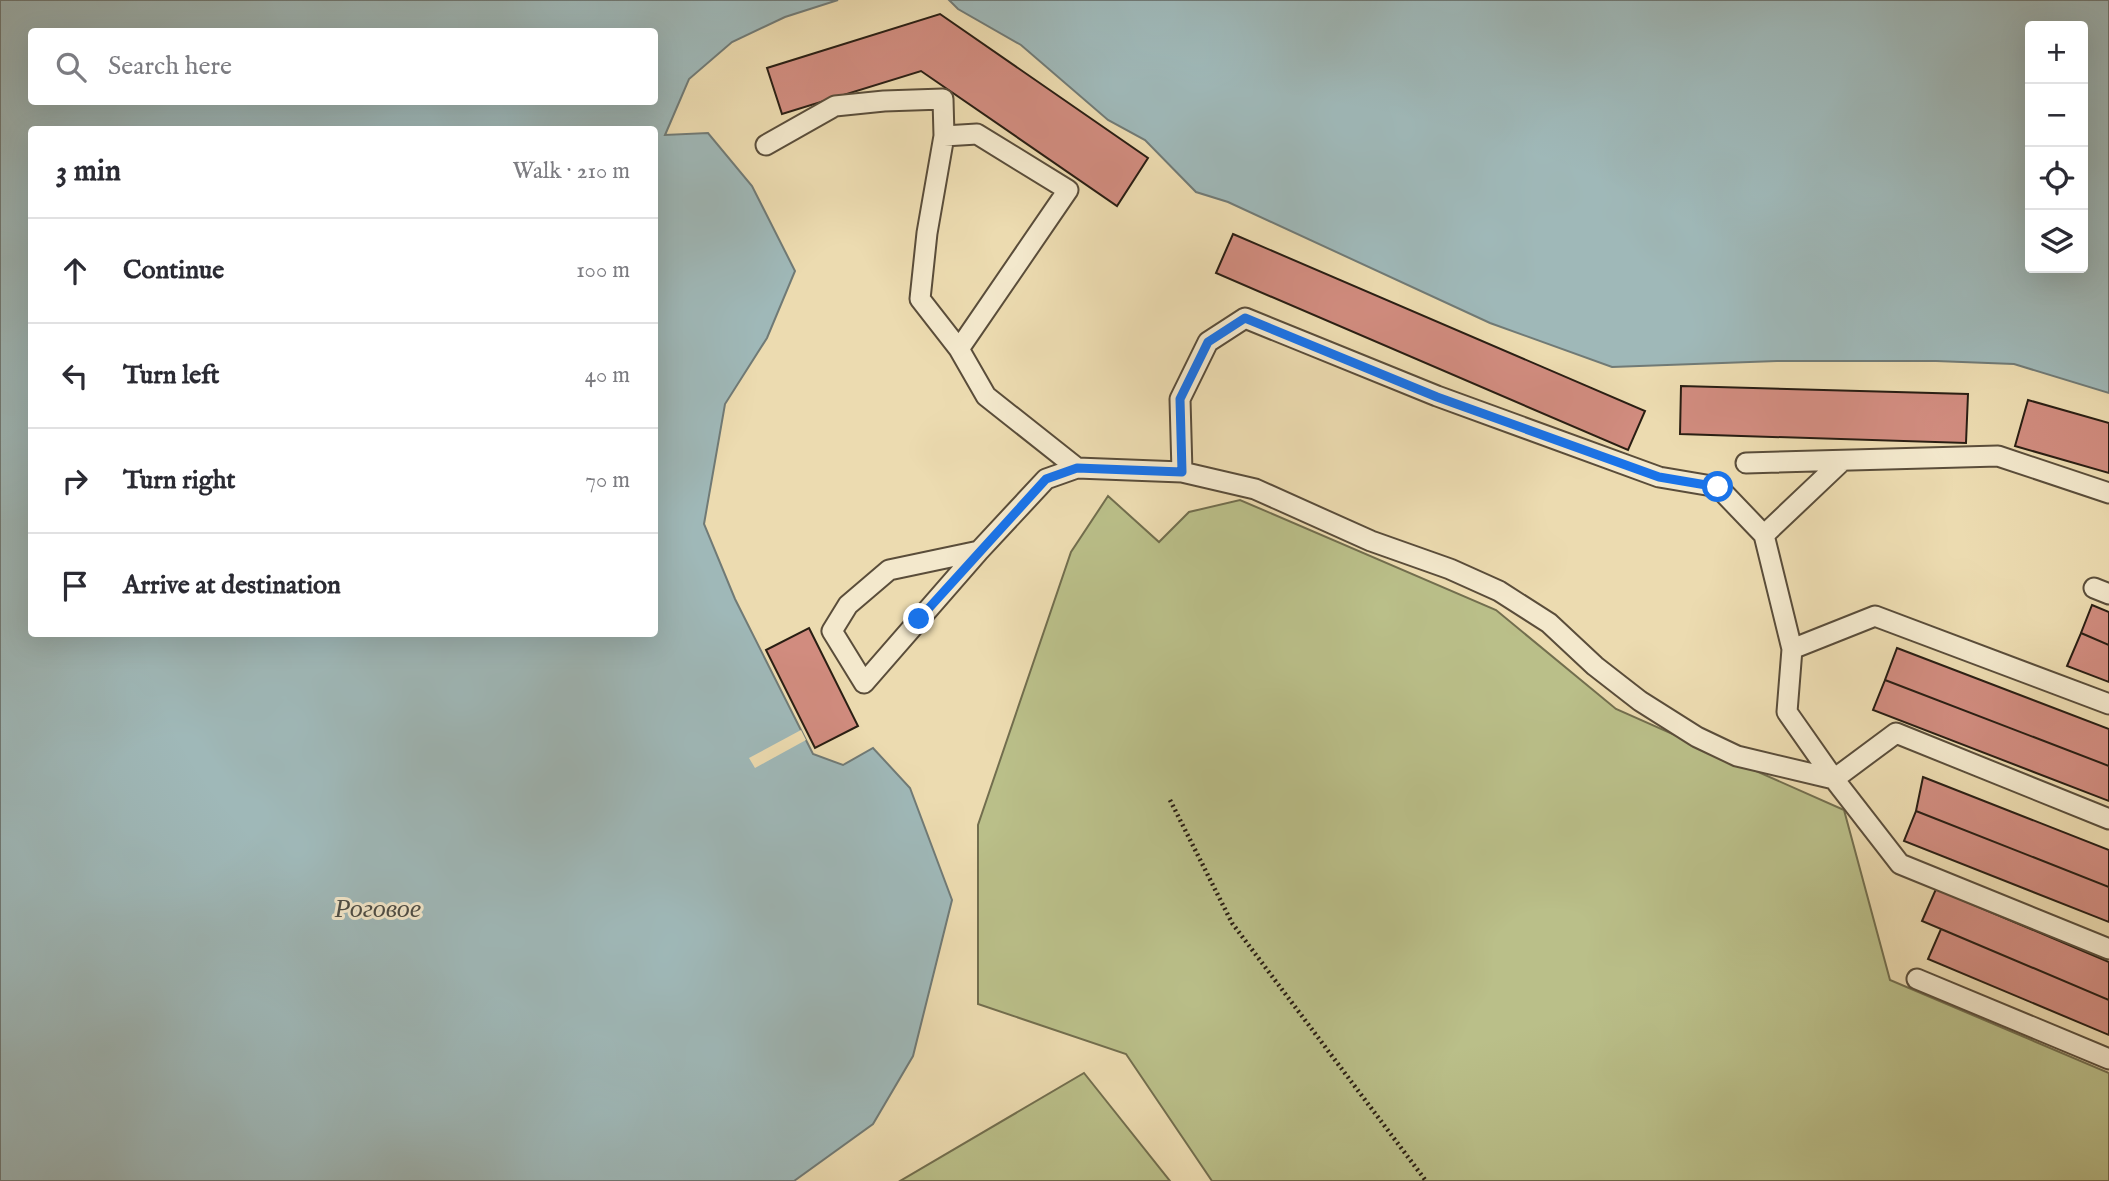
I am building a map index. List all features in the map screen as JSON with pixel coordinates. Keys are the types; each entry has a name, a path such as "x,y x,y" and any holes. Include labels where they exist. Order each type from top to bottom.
{"lane":[{"path":"766,145 835,106 943,99 944,136 927,233 920,299 959,349 986,396 1077,468"},
{"path":"944,136 977,134 1068,190 959,349"},
{"path":"1182,472 1180,399 1208,342 1245,318 1437,397 1659,477 1718,487 1765,535 1792,649 1787,712 1834,779 1900,864 2109,949"},
{"path":"1746,463 1997,456 2109,493"},
{"path":"1765,535 1842,461"},
{"path":"979,551 889,570 848,605 832,631 864,683 1046,479 1077,468 1182,472 1255,489 1371,541 1450,569 1499,592 1549,623 1595,666 1640,701 1697,737 1737,756 1834,779 1896,733 2109,819"},
{"path":"1792,649 1875,616 2109,704"},
{"path":"1917,979 2109,1059"}],"path":[{"path":"1170,800 1232,923 1426,1181"}],"green space":[{"path":"1108,496 1159,542 1189,512 1240,500 1496,610 1616,709 1844,810 1890,980 2109,1073 2109,1181 1212,1181 1126,1054 978,1004 978,825 1071,552"},
{"path":"1084,1073 1170,1181 900,1181"}],"water":[{"name":"Роговое","path":"0,0 838,0 785,17 732,42 689,79 665,135 708,133 752,186 795,271 767,338 725,404 704,524 735,599 813,754 843,765 873,748 910,788 952,900 913,1056 873,1124 794,1181 0,1181"},
{"path":"949,0 2109,0 2109,393 2014,364 1777,361 1612,367 1490,323 1228,202 1196,192 1145,140 1108,120 1021,45 958,9"}],"pier":[{"path":"801,730 806,740 755,768 749,758"}],"building":[{"path":"940,14 1148,158 1117,206 921,71 782,114 767,68"},
{"path":"1233,234 1645,411 1628,450 1216,273"},
{"path":"1681,386 1968,394 1966,443 1680,434"},
{"path":"2028,400 2109,423 2109,473 2015,446"},
{"path":"2092,605 2109,612 2109,645 2081,633"},
{"path":"809,628 858,726 815,748 766,650"},
{"path":"2081,633 2109,645 2109,682 2067,666"},
{"path":"1897,648 2109,729 2109,766 1885,680"},
{"path":"1885,680 2109,766 2109,801 1873,710"},
{"path":"1923,777 2109,850 2109,887 1916,811"},
{"path":"1916,811 2109,887 2109,922 1904,841"},
{"path":"1936,889 2109,962 2109,1000 1922,921"},
{"path":"1941,929 2109,1000 2109,1035 1928,959"}],"route":[{"path":"919,619 1046,479 1077,468 1182,472 1180,399 1208,342 1245,318 1437,397 1659,477 1718,487"}]}
